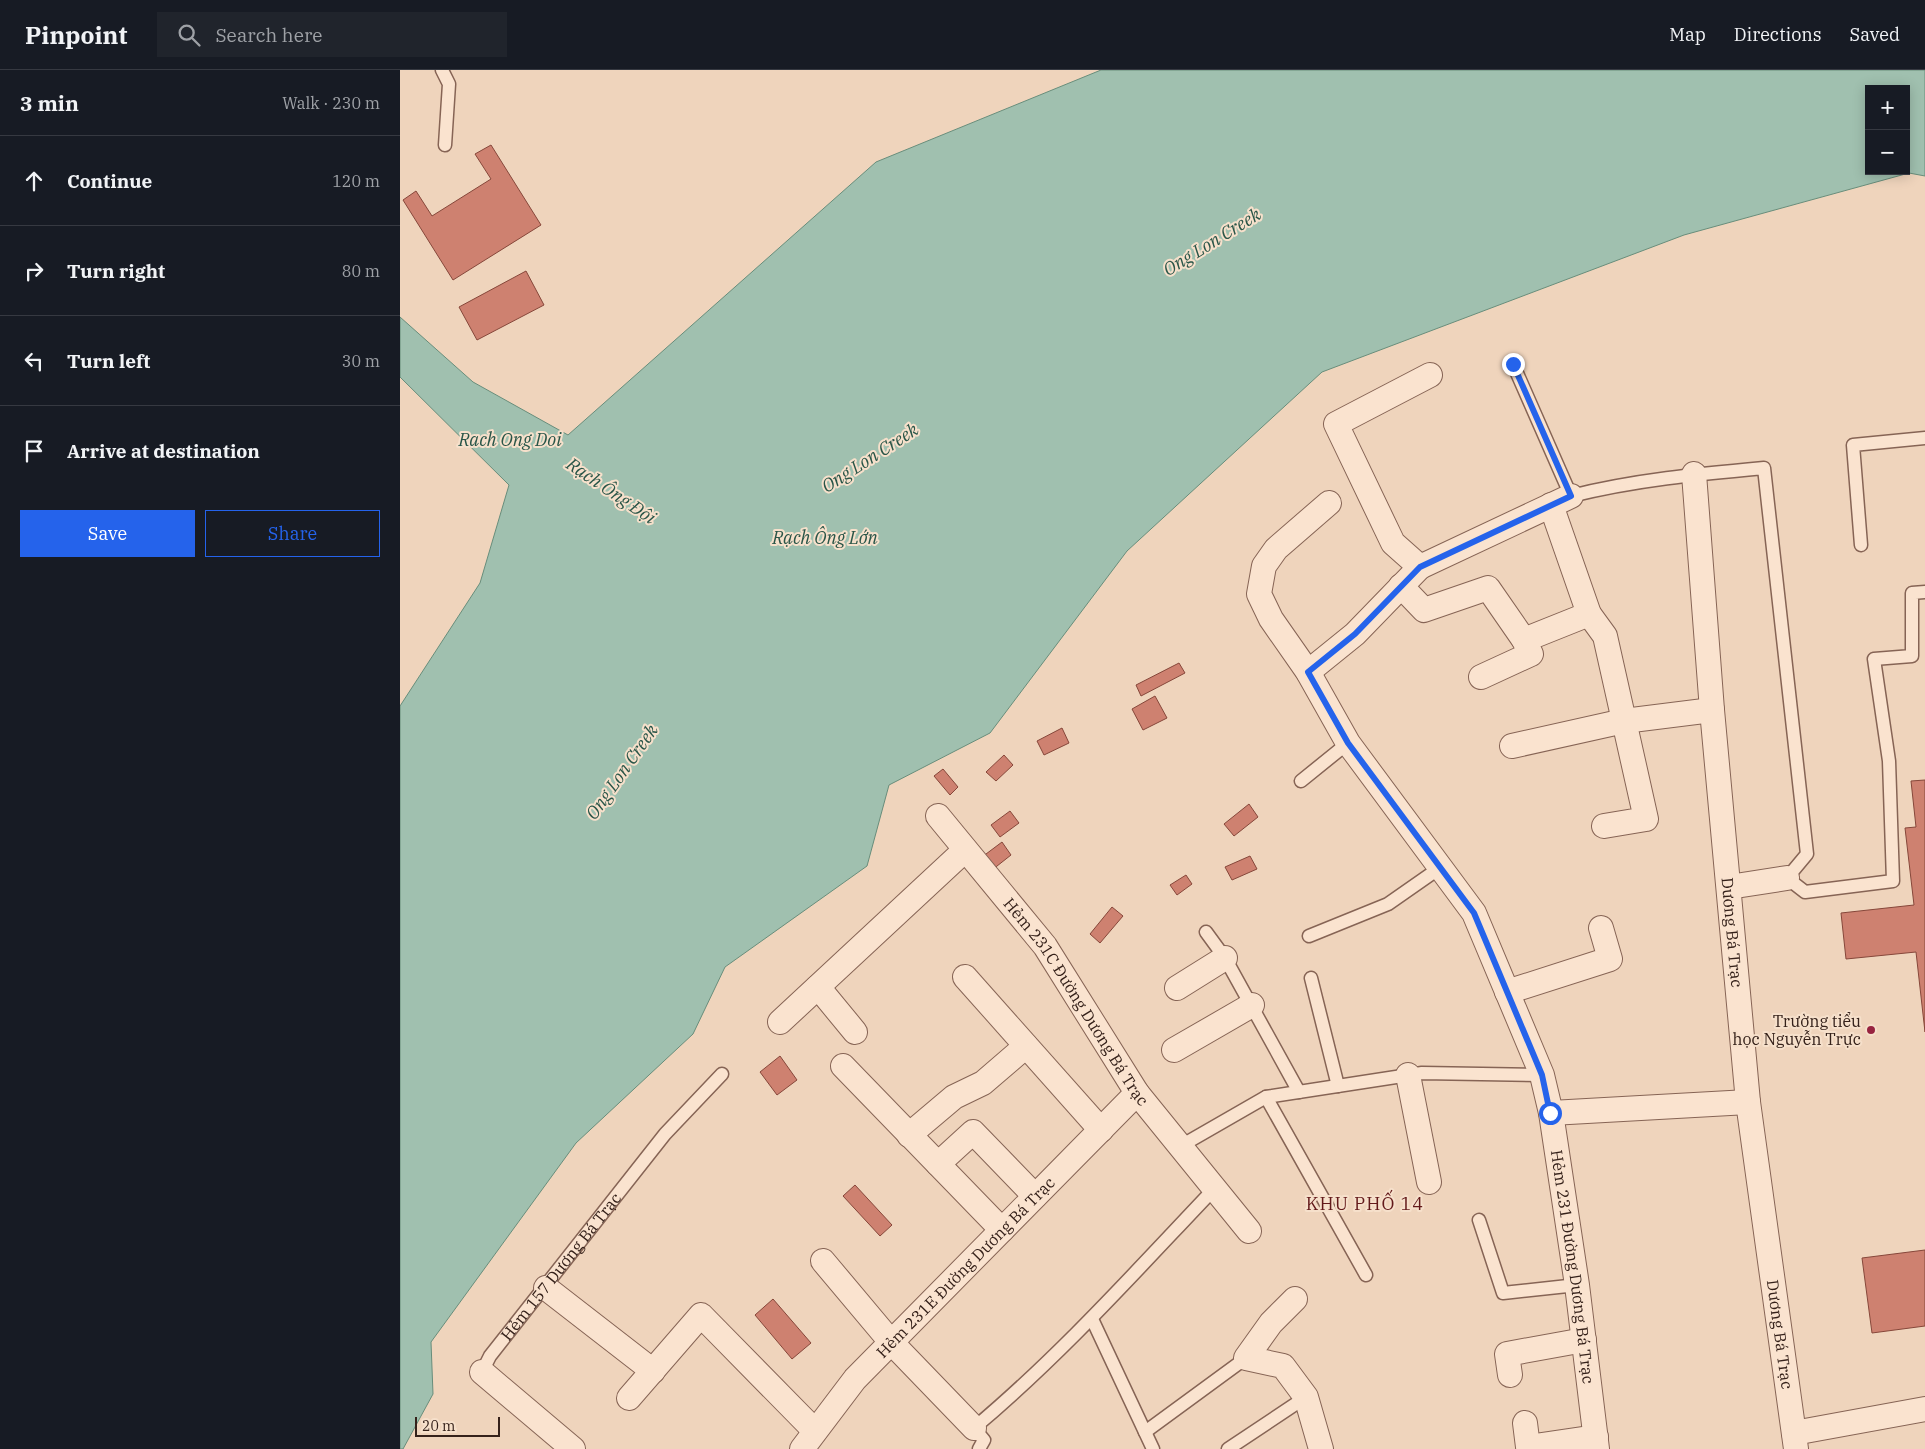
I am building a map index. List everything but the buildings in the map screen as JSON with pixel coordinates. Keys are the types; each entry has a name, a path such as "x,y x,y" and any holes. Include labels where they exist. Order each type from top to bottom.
{"street":[{"path":"1420,567 1393,543 1336,424 1430,375"},
{"name":"Dương Bá Trạc","path":"1694,474 1712,710 1748,1102 1795,1441"},
{"path":"1308,672 1355,634 1420,567 1561,501 1589,614 1606,636 1646,819 1604,826"},
{"name":"Hẻm 231 Đường Dương Bá Trạc","path":"1329,503 1276,549 1264,566 1259,594 1271,619 1308,672 1348,743 1474,913 1542,1075 1550,1113 1577,1286 1596,1443"},
{"path":"1401,586 1424,610 1488,588 1524,640 1531,654 1481,677"},
{"path":"1524,640 1589,614"},
{"path":"1512,746 1624,721 1712,710"},
{"name":"Hẻm 231C Đường Dương Bá Trạc","path":"938,816 1045,946 1137,1093 1248,1231"},
{"path":"780,1022 965,850"},
{"path":"1729,887 1787,878"},
{"path":"1507,992 1610,960 1602,928"},
{"path":"1177,988 1225,958"},
{"path":"965,977 1101,1130"},
{"path":"818,987 855,1032"},
{"path":"1174,1050 1252,1006"},
{"path":"910,1134 954,1097 983,1083 1026,1046"},
{"path":"843,1066 1002,1230"},
{"path":"1408,1075 1429,1182"},
{"name":"Hẻm 231E Đường Dương Bá Trạc","path":"808,1440 855,1379 890,1342 1137,1093"},
{"path":"1550,1113 1748,1102"},
{"path":"938,1164 973,1132 1035,1196"},
{"path":"823,1261 890,1342 976,1438"},
{"path":"546,1288 653,1370"},
{"path":"1295,1299 1271,1324 1246,1358 1283,1366 1306,1397 1321,1449"},
{"path":"629,1398 701,1315 808,1440"},
{"path":"1510,1374 1507,1354 1584,1340"},
{"name":"Hẻm 157 Dương Bá Trạc","path":"482,1372 573,1449"},
{"path":"1795,1441 1925,1409"},
{"path":"1525,1423 1528,1447 1596,1443"}],"lane":[{"path":"442,70 449,84 445,145"},
{"path":"1513,364 1561,501 1604,488 1694,474 1764,468 1807,854 1787,878 1805,892 1893,881 1889,761 1874,659 1912,656 1912,593 1925,592"},
{"path":"1861,545 1853,445 1925,438"},
{"path":"1301,781 1348,743"},
{"path":"1309,936 1388,904 1441,867"},
{"path":"1206,932 1225,958 1299,1092"},
{"path":"1311,978 1338,1086"},
{"name":"Hẻm 157 Dương Bá Trạc","path":"482,1372 490,1356 546,1288 665,1134 722,1074"},
{"path":"1179,1147 1266,1097 1408,1075 1542,1075"},
{"path":"1266,1097 1366,1275"},
{"path":"976,1438 1020,1389 1092,1319 1214,1189"},
{"path":"1479,1220 1503,1293 1577,1286"},
{"path":"1092,1319 1153,1449"},
{"path":"1145,1432 1246,1358"},
{"path":"1228,1449 1306,1397"}],"water":[{"name":"Rạch Ông Lớn","path":"1101,70 1925,70 1925,176 1910,173 1910,85 1865,85 1865,175 1902,175 1684,235 1322,372 1127,551 990,733 889,785 867,866 725,967 693,1034 576,1143 431,1342 433,1394 403,1449 400,1449 400,706 480,583 509,485 400,377 400,317 473,382 568,435 876,162"}],"place":[{"name":"Trường tiểu học Nguyễn Trực","path":"1871,1030"}],"district":[{"name":"KHU PHỐ 14","path":"1365,1204"}],"route":[{"path":"1513,364 1571,496 1420,567 1355,634 1308,672 1348,743 1474,913 1542,1075 1550,1113"}],"water label":[{"name":"Ong Lon Creek","path":"1212,242"},
{"name":"Rach Ong Doi","path":"510,440"},
{"name":"Ong Lon Creek","path":"870,458"},
{"name":"Rạch Ông Đội","path":"611,491"},
{"name":"Ong Lon Creek","path":"622,772"}]}
